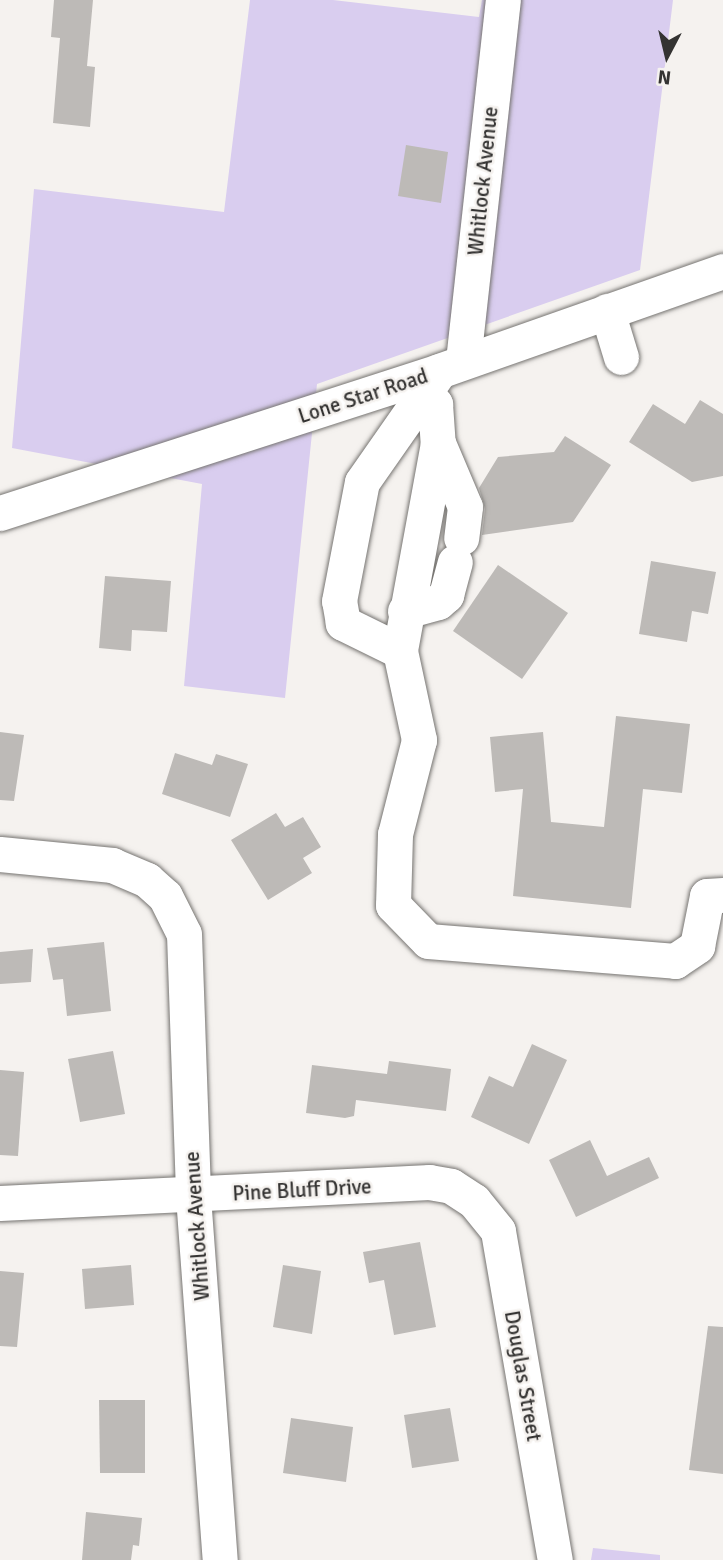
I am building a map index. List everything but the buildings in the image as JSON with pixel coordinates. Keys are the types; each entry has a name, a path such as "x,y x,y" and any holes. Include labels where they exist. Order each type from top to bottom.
{"street":[{"name":"Whitlock Avenue","path":"438,443 440,382 503,0"},
{"name":"Lone Star Road","path":"0,513 440,382 607,311 723,271"},
{"path":"607,311 621,357"},
{"path":"400,651 343,623 339,601 362,482 440,382"},
{"path":"405,611 438,602 446,594 458,550 465,507 438,443"},
{"path":"438,443 405,611 400,651 419,740 395,834 393,905 428,941 675,961 697,946 715,896"},
{"name":"Whitlock Avenue","path":"0,854 112,865 147,880 165,896 184,934 193,1196 220,1560"},
{"name":"Pine Bluff Drive","path":"0,1203 193,1196 429,1182 452,1186 474,1201"},
{"name":"Douglas Street","path":"474,1201 498,1231 555,1560"}],"shaded area":[{"path":"250,0 333,0 479,17 482,0 673,0 640,270 317,384 285,698 184,686 202,484 12,448 34,189 224,212"},
{"path":"593,1548 660,1555 660,1560 591,1560"}]}
